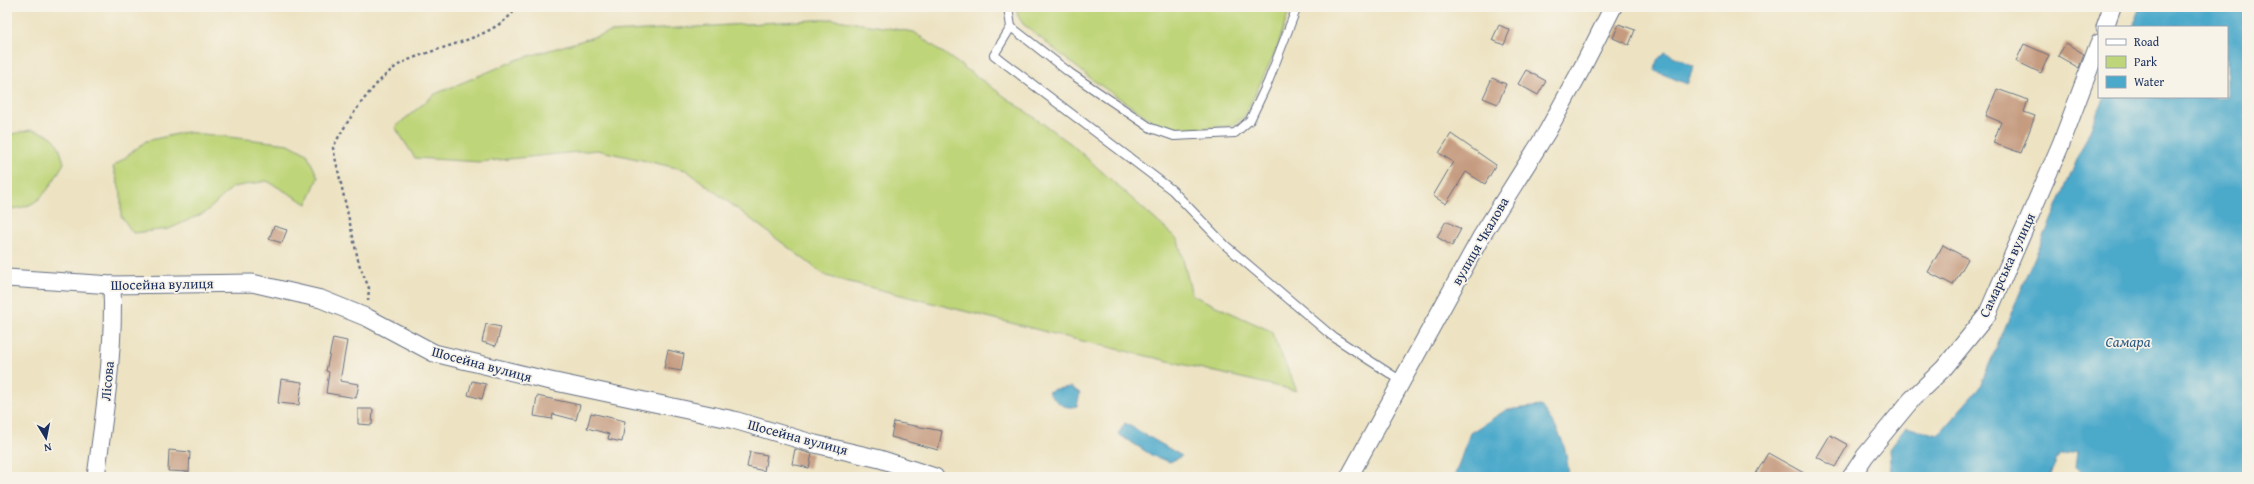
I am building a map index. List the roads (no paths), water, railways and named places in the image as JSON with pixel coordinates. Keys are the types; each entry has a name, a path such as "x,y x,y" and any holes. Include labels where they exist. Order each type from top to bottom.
{"street":[{"name":"вулиця Чкалова","path":"1349,477 1403,382 1481,237 1550,125 1613,7"},
{"path":"2105,26 2112,7"},
{"name":"Самарська вулиця","path":"1851,477 1865,456 1912,399 1944,368 1987,314 2061,144 2098,46"},
{"name":"Шосейна вулиця","path":"7,278 112,286 252,283 321,299 368,318 434,353 546,380 734,420 815,444 880,459 935,477"},
{"name":"Лісова","path":"96,477 105,405 113,311 112,286"}],"lane":[{"path":"1008,7 1011,27 994,55 1172,190 1225,244 1332,336 1403,382"},
{"path":"1011,27 1070,73 1151,128 1174,136 1235,133 1250,120 1268,82 1297,7"}],"water":[{"name":"Самара","path":"2141,7 2247,7 2247,477 2091,477 2075,467 2077,451 2059,455 2049,477 1891,477 1889,449 1906,427 1938,435 1979,388 2104,98 2228,98 2228,26 2133,26"},
{"path":"1665,52 1694,66 1687,84 1655,71 1657,60"},
{"path":"1071,387 1080,393 1077,406 1064,406 1057,402 1048,392 1055,389"},
{"path":"1541,406 1558,431 1566,455 1569,477 1454,477 1470,433 1506,410"},
{"path":"1125,423 1182,456 1170,462 1153,456 1118,434"}]}
